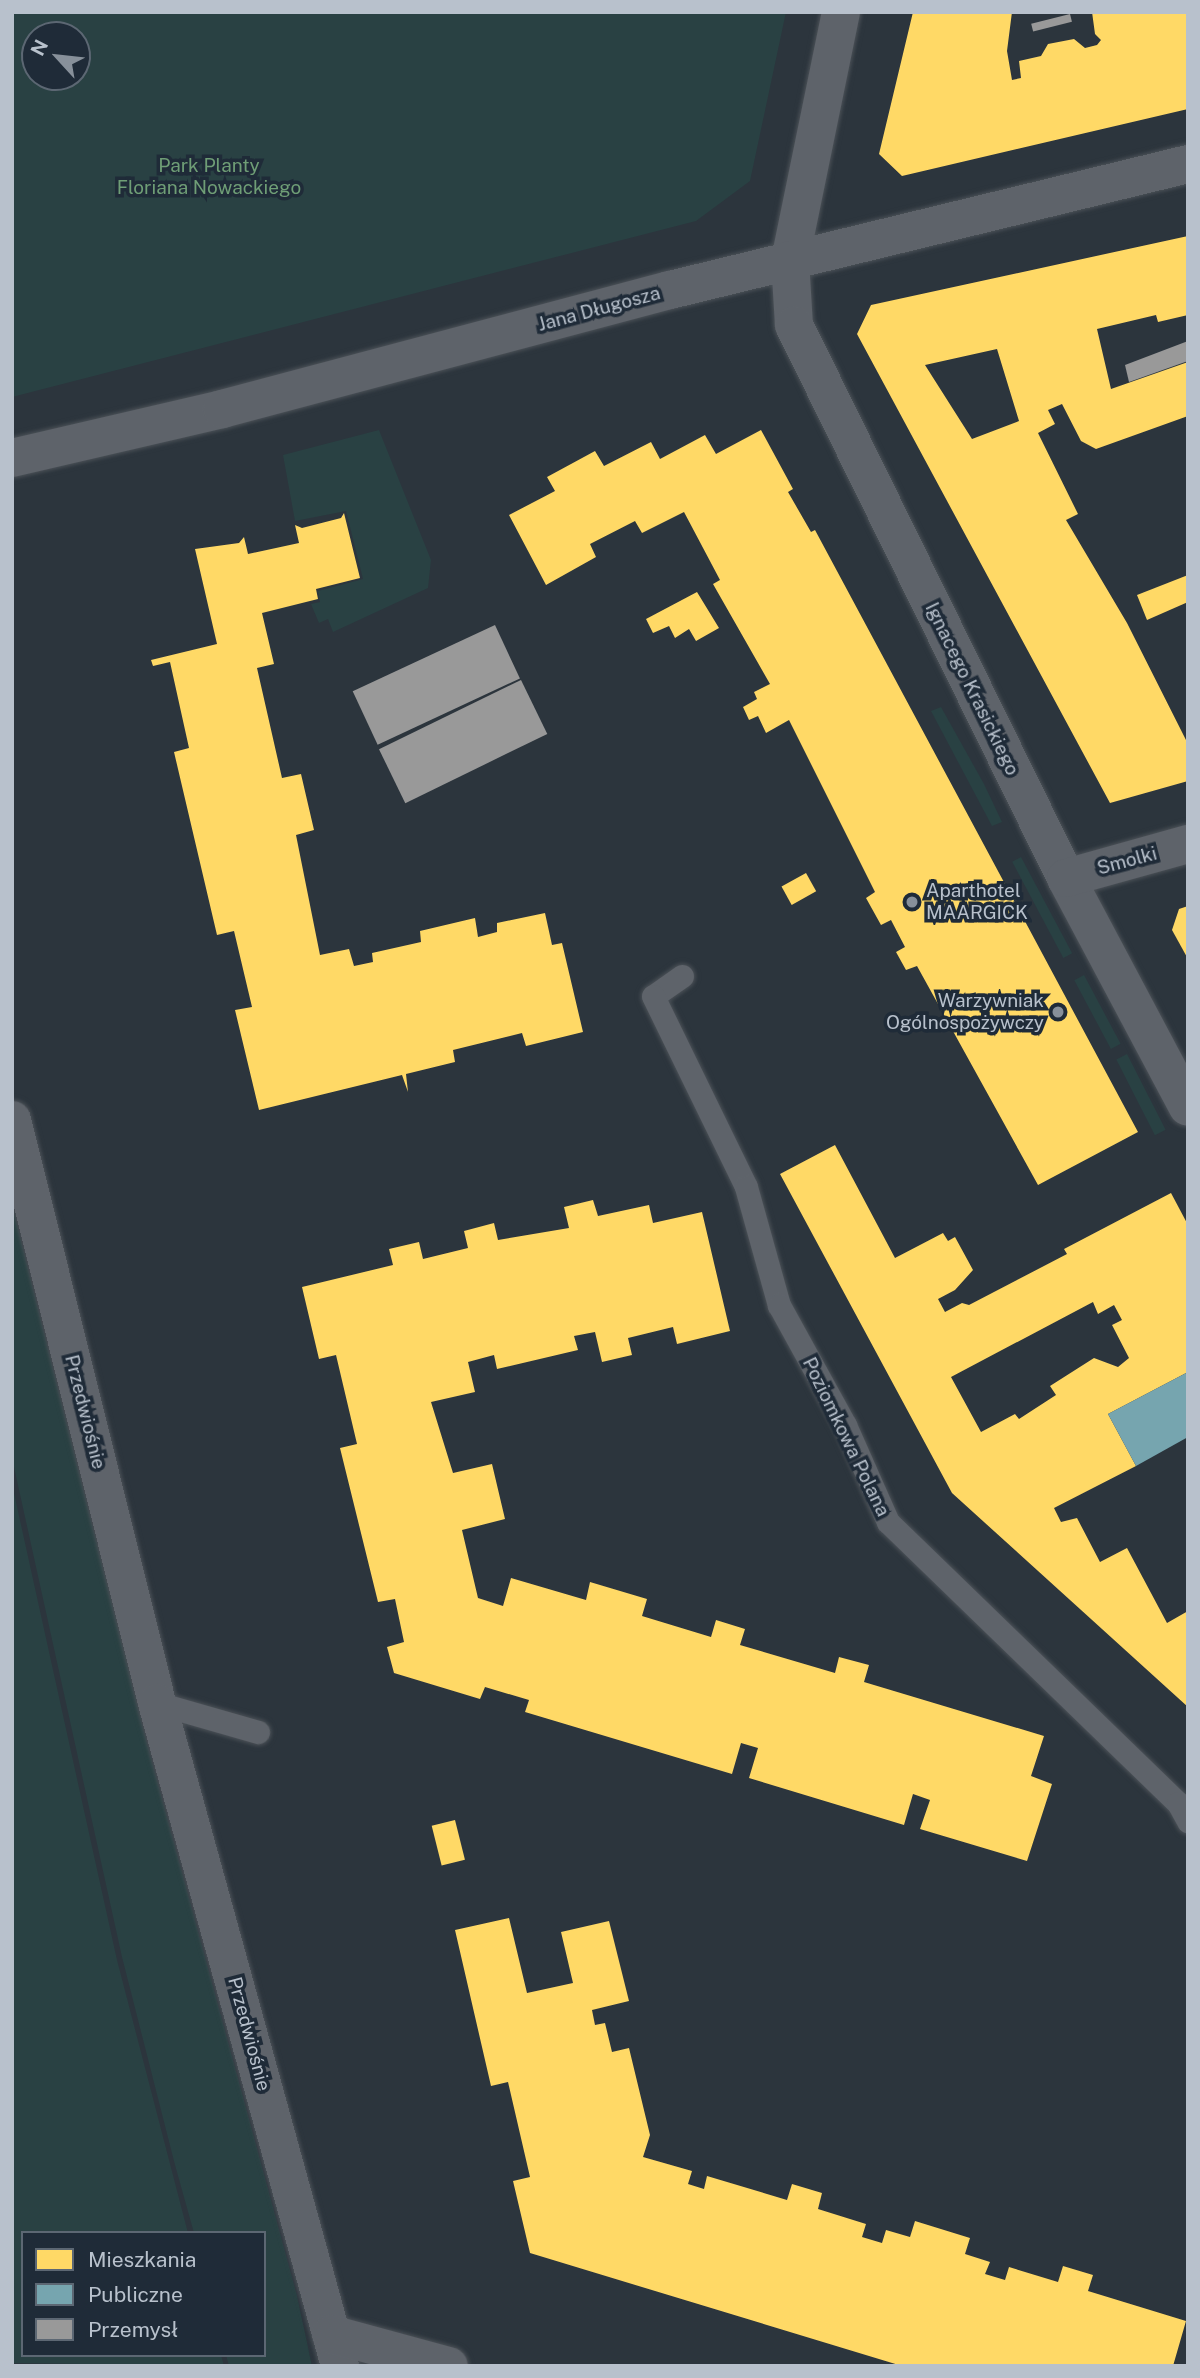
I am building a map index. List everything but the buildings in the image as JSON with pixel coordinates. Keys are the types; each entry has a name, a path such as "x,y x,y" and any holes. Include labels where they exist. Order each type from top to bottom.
{"street":[{"name":"Ignacego Krasickiego","path":"841,12 790,260 790,302 804,350 1066,878 1188,1107"},
{"name":"Jana Długosza","path":"12,458 222,410 790,260 1188,164"},
{"name":"Smolki","path":"1066,878 1188,844"},
{"name":"Przedwiośnie","path":"12,1120 157,1703 335,2350"},
{"path":"335,2350 449,2366"}],"lane":[{"name":"Poziomkowa Polana","path":"682,976 653,996 746,1187 779,1304 845,1425 888,1522 1178,1803 1188,1821"},
{"path":"157,1703 258,1732"}],"green space":[{"name":"Park Planty Floriana Nowackiego","path":"12,12 786,12 750,181 696,221 12,397"},
{"path":"379,430 431,560 428,588 333,632 328,619 319,623 311,604 320,602 318,591 363,579 346,511 295,521 283,455"},
{"path":"941,707 1002,822 992,826 931,711"},
{"path":"1021,857 1072,953 1063,958 1012,862"},
{"path":"1084,975 1121,1044 1111,1049 1074,980"},
{"path":"1127,1054 1166,1130 1155,1135 1116,1059"},
{"path":"12,1204 147,1743 297,2296 312,2366 229,2366 227,2357 266,2357 266,2231 193,2231 122,1957 12,1458"},
{"path":"12,1484 117,1960 187,2231 21,2231 21,2357 222,2357 224,2366 12,2363"}],"place":[{"name":"Aparthotel MAARGICK","path":"912,902"},
{"name":"Warzywniak Ogólnospożywczy","path":"1058,1012"}]}
